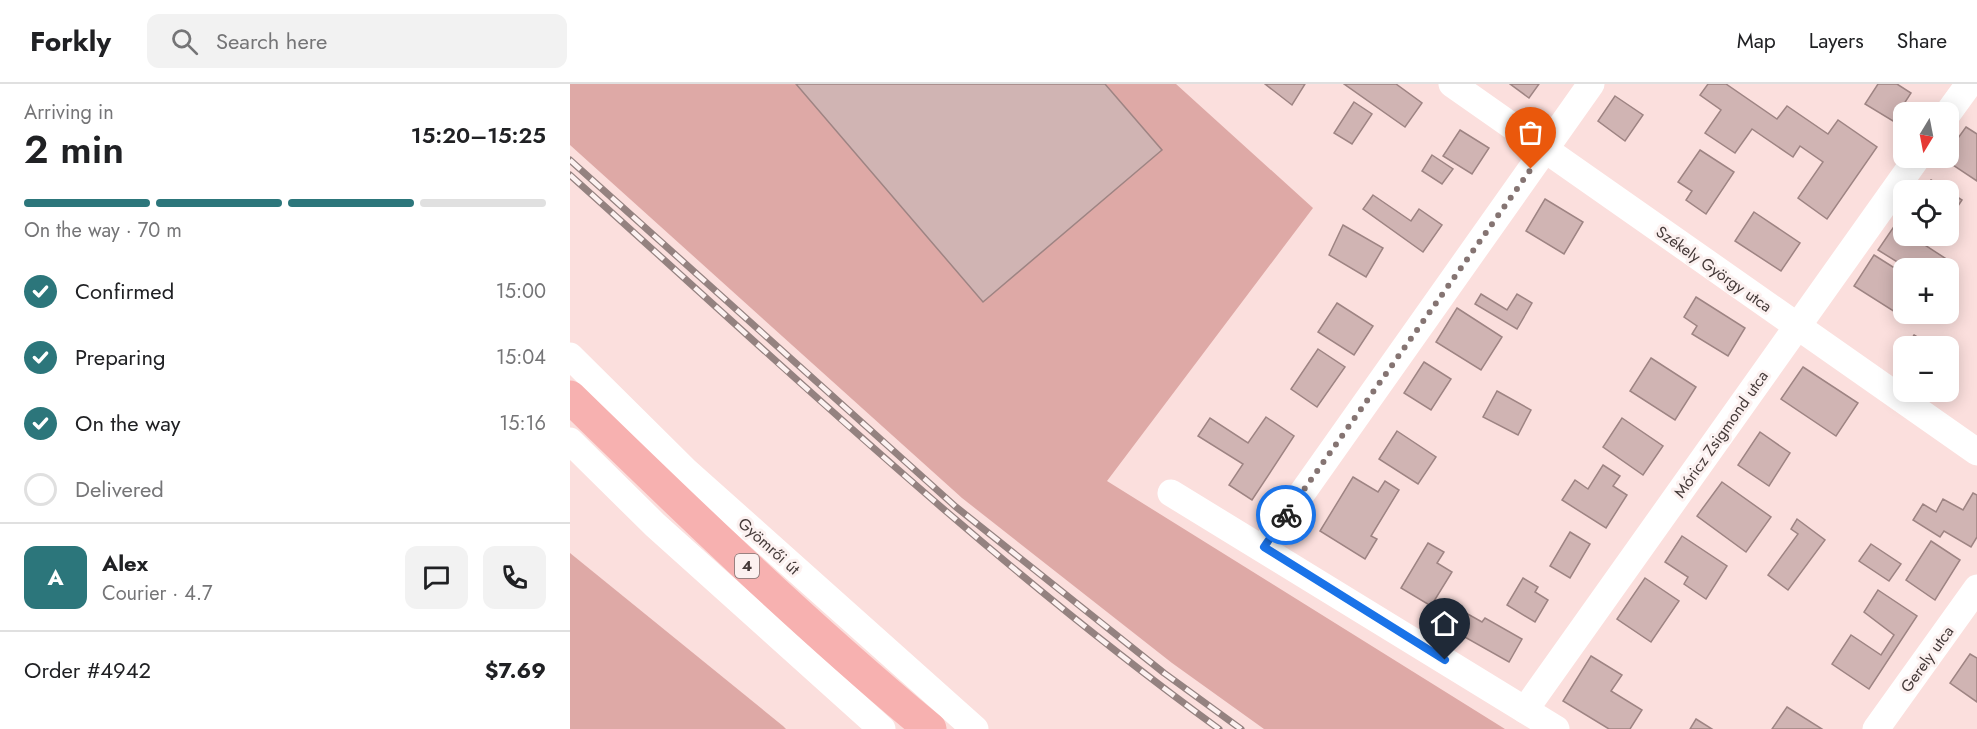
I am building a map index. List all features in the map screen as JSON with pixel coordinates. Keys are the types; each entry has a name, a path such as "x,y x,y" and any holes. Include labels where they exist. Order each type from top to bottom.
{"main road":[{"name":"4","path":"570,397 672,496 860,671 930,729"}],"street":[{"name":"Székely György utca","path":"1452,84 1977,452"},
{"path":"1264,547 1591,84"},
{"path":"1956,102 1969,84"},
{"name":"Móricz Zsigmond utca","path":"1525,710 1910,168"},
{"name":"Gyömrői út","path":"570,356 686,471 975,729"},
{"path":"570,441 655,525 882,729"},
{"path":"1171,493 1264,547 1556,729"},
{"name":"Gerely utca","path":"1876,729 1977,588"}],"shaded area":[{"path":"570,84 1176,84 1313,208 1107,481 1505,729 1264,729 1172,663 962,498 570,145"},
{"path":"570,553 783,726 786,729 570,729"}],"building":[{"path":"796,84 1105,84 1162,150 983,302"},
{"path":"1265,84 1305,84 1292,105"},
{"path":"1344,84 1396,84 1422,103 1405,127"},
{"path":"1510,84 1539,84 1529,98"},
{"path":"1708,84 1726,84 1777,119 1787,106 1828,134 1838,120 1877,147 1827,219 1798,198 1823,162 1800,146 1793,157 1752,129 1735,153 1705,133 1721,110 1700,95"},
{"path":"1878,84 1897,84 1911,93 1905,102 1893,102 1893,121 1865,104"},
{"path":"1615,96 1643,115 1625,141 1598,121"},
{"path":"1354,102 1372,114 1352,144 1334,133"},
{"path":"1966,127 1977,134 1977,181 1958,168 1959,137"},
{"path":"1460,130 1489,148 1472,174 1443,156"},
{"path":"1700,150 1734,172 1706,214 1686,200 1692,191 1678,182"},
{"path":"1432,155 1453,169 1442,184 1422,171"},
{"path":"1373,195 1411,221 1419,209 1442,225 1423,252 1363,209"},
{"path":"1545,199 1583,222 1564,254 1526,231"},
{"path":"1754,212 1800,243 1781,271 1735,241"},
{"path":"1343,225 1383,248 1366,277 1329,255"},
{"path":"1893,228 1893,246 1926,246 1945,258 1893,259 1878,250"},
{"path":"1874,255 1893,267 1893,311 1854,286"},
{"path":"1481,294 1507,310 1517,294 1532,303 1517,329 1475,304"},
{"path":"1696,297 1745,328 1728,356 1692,334 1697,326 1684,317"},
{"path":"1337,303 1373,326 1354,355 1318,332"},
{"path":"1457,308 1502,337 1481,370 1436,342"},
{"path":"1318,349 1345,367 1317,407 1291,389"},
{"path":"1651,358 1696,387 1675,420 1630,391"},
{"path":"1424,362 1451,379 1431,410 1404,393"},
{"path":"1803,367 1858,403 1836,436 1781,399"},
{"path":"1497,391 1531,410 1518,435 1483,417"},
{"path":"1266,417 1294,436 1252,500 1229,485 1243,464 1198,436 1210,418 1248,443"},
{"path":"1622,418 1663,446 1643,475 1603,447"},
{"path":"1397,431 1436,457 1418,484 1379,459"},
{"path":"1760,432 1790,453 1769,486 1738,465"},
{"path":"1603,465 1620,476 1613,486 1627,495 1606,528 1562,500 1575,480 1588,489"},
{"path":"1353,477 1378,492 1385,481 1399,490 1371,536 1377,539 1365,559 1320,531"},
{"path":"1722,482 1771,517 1746,552 1697,516"},
{"path":"1973,493 1977,495 1977,537 1971,547 1944,531 1940,537 1913,520 1923,504 1936,512 1943,499 1963,510"},
{"path":"1797,519 1825,540 1788,590 1768,575 1798,534 1791,529"},
{"path":"1570,532 1590,544 1570,578 1550,566"},
{"path":"1682,536 1727,566 1706,599 1684,584 1688,577 1665,562"},
{"path":"1931,541 1960,560 1935,600 1906,580"},
{"path":"1428,543 1444,552 1437,563 1452,572 1431,606 1401,588"},
{"path":"1871,544 1901,564 1889,581 1859,561"},
{"path":"1523,578 1538,587 1535,592 1548,600 1535,622 1507,605"},
{"path":"1645,578 1679,601 1651,642 1617,619"},
{"path":"1878,590 1917,616 1869,689 1832,664 1851,635 1881,655 1894,635 1864,612"},
{"path":"1448,603 1482,622 1485,618 1522,639 1509,662 1438,622"},
{"path":"1970,654 1977,658 1977,702 1950,683"},
{"path":"1591,656 1622,675 1611,691 1642,710 1630,729 1609,729 1563,701"},
{"path":"1787,707 1822,729 1772,729"},
{"path":"1696,719 1712,729 1690,729"}],"railway":[{"path":"570,160 956,507 1164,673 1241,729"},
{"path":"570,175 808,390 968,530 1050,599 1219,729"}],"way so far":[{"path":"1286,515 1531,169"}],"route":[{"path":"1286,515 1264,547 1445,660"}]}
